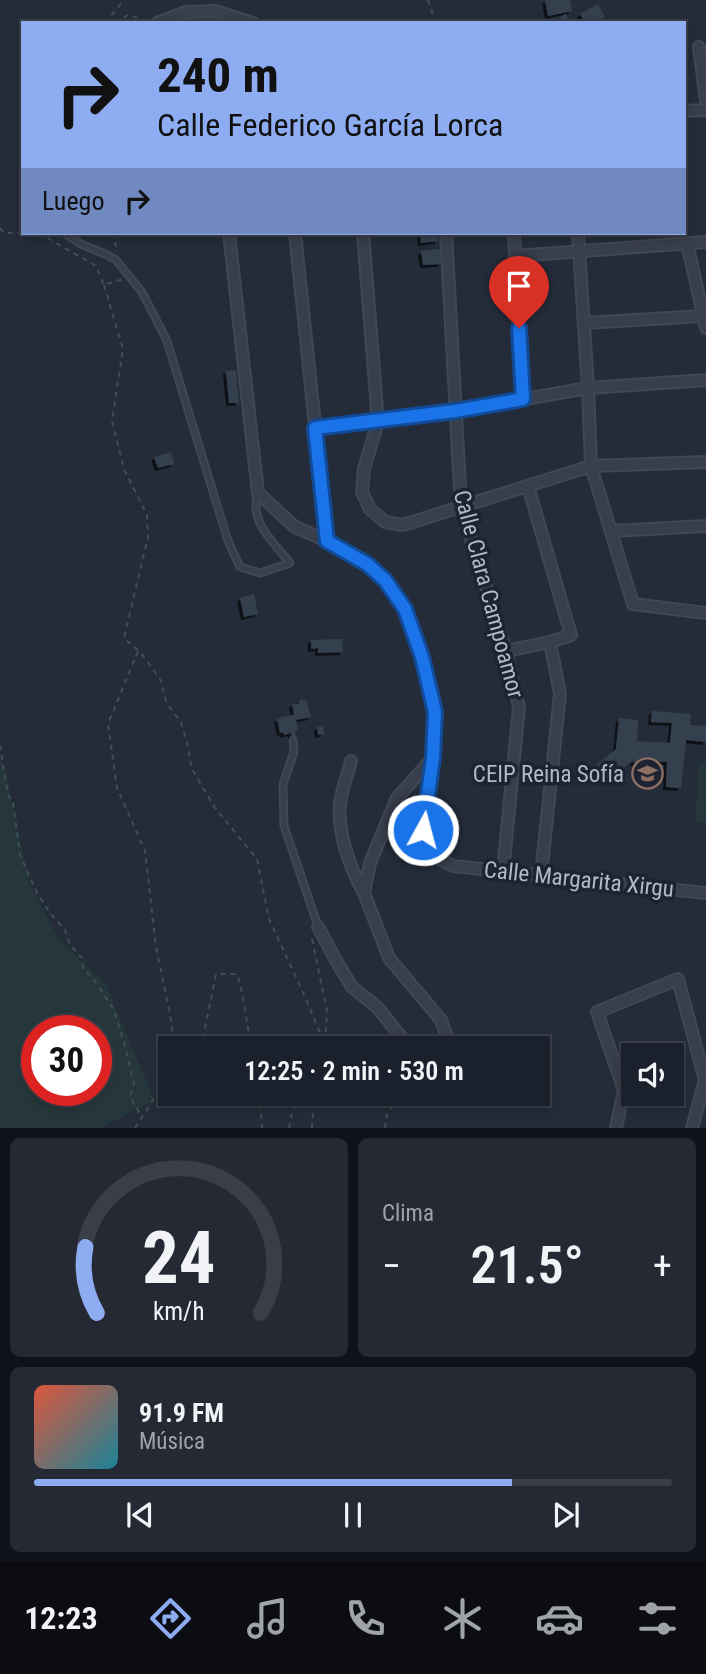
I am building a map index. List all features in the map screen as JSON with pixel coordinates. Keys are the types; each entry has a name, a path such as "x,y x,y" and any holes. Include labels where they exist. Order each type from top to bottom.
{"street":[{"path":"162,21 185,12 215,11 236,20"},
{"path":"699,47 706,100"},
{"path":"686,111 706,110"},
{"path":"229,235 258,493 295,527 327,541 367,564 385,580 405,609 422,657 435,712 433,758 397,798 370,863 364,893"},
{"path":"295,235 327,541"},
{"path":"363,235 378,422 364,469 362,492 370,509 385,522 403,525 591,466 706,462"},
{"name":"Calle Clara Campoamor","path":"446,235 461,507 506,651 519,707 503,871"},
{"path":"514,235 523,399"},
{"path":"578,235 591,466 633,604 706,613"},
{"path":"515,256 706,242"},
{"path":"687,243 706,328"},
{"path":"584,323 703,316"},
{"path":"315,428 455,411 588,388 706,380"},
{"path":"506,651 571,635 528,486"},
{"path":"611,531 706,526"},
{"path":"541,875 560,694 550,642"},
{"name":"Calle Margarita Xirgu","path":"433,758 423,830 435,857 453,866 706,893"},
{"path":"351,761 340,800 340,821 352,870 364,893 389,958 441,1020 445,1036"},
{"path":"318,927 352,987 377,1007 400,1036"},
{"path":"616,1128 624,1090 597,1012 678,979 705,1080 692,1128"}],"lane":[{"path":"67,235 116,260 142,292 167,341 228,541 240,568 260,573 290,563 258,524 258,493"},
{"path":"293,740 294,752 283,784 284,826 318,927"}],"path":[{"path":"107,21 124,0"},
{"path":"428,0 435,21"},
{"path":"118,21 128,15 150,21"},
{"path":"0,228 4,233 21,233"},
{"path":"43,235 96,266 122,349 112,421 124,469 147,515 148,537 124,638 160,679 167,704 181,722 192,769 215,808 257,859 269,919 322,1036"},
{"path":"112,235 117,248 116,260"},
{"path":"104,285 120,280 142,292"},
{"path":"138,651 108,724 117,788 145,851 156,947 173,1036"},
{"path":"0,746 8,794 13,802 20,855 36,891 65,930 70,945 82,958 83,968 114,1010 134,1084 130,1097 142,1116"},
{"path":"318,927 311,934 327,1011 325,1036"},
{"path":"203,1036 216,974 237,974 249,1036"},
{"path":"135,1128 158,1092"},
{"path":"261,1106 262,1128"},
{"path":"289,1128 296,1106"},
{"path":"313,1128 315,1106"},
{"path":"385,1128 387,1114 393,1106"}],"shaded area":[{"path":"0,759 5,770 30,885 59,939 106,985 154,1100 100,1128 0,1128"},
{"path":"699,763 706,763 706,822 695,822"}],"building":[{"path":"545,0 570,0 572,11 548,16"},
{"path":"598,4 605,17 598,21 584,21 580,14"},
{"path":"566,14 570,21 562,21 560,17"},
{"path":"420,235 438,235 438,241 421,243"},
{"path":"440,249 441,264 423,265 421,251"},
{"path":"236,370 239,403 229,403 226,371"},
{"path":"171,452 174,464 158,468 154,457"},
{"path":"254,594 258,614 244,617 240,598"},
{"path":"342,639 343,652 318,653 318,648 311,649 311,640"},
{"path":"301,699 307,701 311,717 296,720 296,736 280,733 277,719 294,715 292,704 298,704"},
{"path":"652,711 691,714 690,725 706,726 706,742 686,740 681,788 666,787 667,762 633,763 634,760 606,782 594,767 616,749 619,718 638,720 637,741 670,743 672,723 651,722"},
{"path":"323,726 324,734 318,735 317,727"}],"place":[{"name":"CEIP Reina Sofía","path":"647,774"}],"route":[{"path":"423,830 433,758 435,712 422,657 405,609 385,580 367,564 327,541 315,428 378,422 523,399 519,328"}]}
